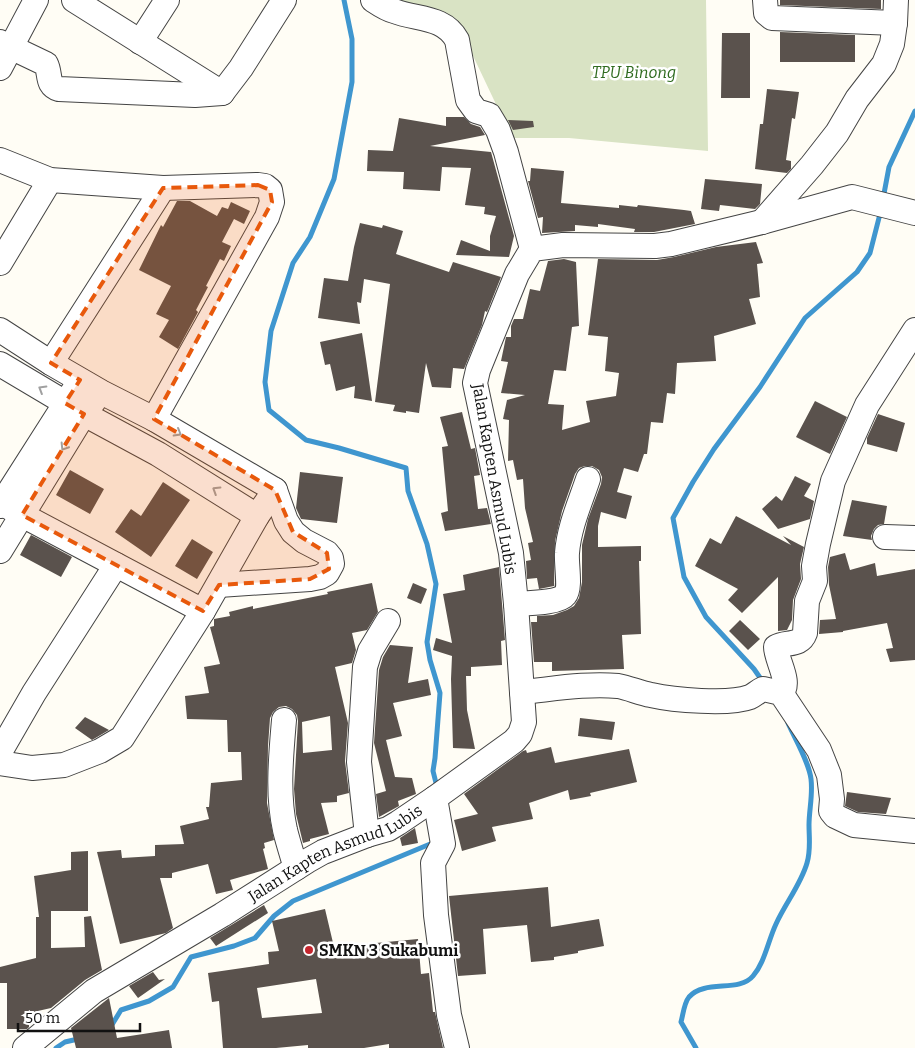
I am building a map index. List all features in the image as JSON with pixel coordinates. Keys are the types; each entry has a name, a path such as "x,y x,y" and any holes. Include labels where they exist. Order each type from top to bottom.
{"street":[{"path":"0,68 6,45 36,0"},
{"path":"74,0 222,93"},
{"path":"140,42 167,0"},
{"path":"6,45 46,64 49,70 50,83 59,89 195,95 222,93 241,68 284,0"},
{"path":"372,0 393,11 439,22 452,32 457,40 468,100 476,111 489,115 498,130 506,152 532,248 563,245 655,246 671,244 762,222 852,197 915,213"},
{"path":"762,222 812,165 837,133 857,99 884,64 892,44 896,11 772,18 766,13 764,0"},
{"path":"0,160 50,180 163,188 258,185 266,186 270,190 272,202 267,217 154,419"},
{"path":"0,263 50,180"},
{"path":"51,363 163,188"},
{"name":"Jalan Kapten Asmud Lubis","path":"25,1048 94,991 323,852 388,829 436,798 514,741 520,734 524,722 511,553 475,383 478,370 517,274 532,248"},
{"path":"0,330 80,380 154,419 275,490 286,522 293,532 304,541 327,553 332,564 327,573 310,579 219,585"},
{"path":"781,693 784,691 785,685 776,647 780,644 796,643 804,637 807,600 815,581 814,566 833,481 868,405 915,330"},
{"path":"0,364 75,409 158,454 257,516"},
{"path":"75,409 80,380"},
{"path":"0,551 6,506 75,409 101,392"},
{"path":"516,604 558,599 566,594 568,589 566,564 569,538 578,504 588,479"},
{"path":"0,763 32,768 64,765 100,751 122,738 203,611 257,516 275,490"},
{"path":"6,506 203,611"},
{"path":"885,537 915,538"},
{"path":"0,752 34,693 116,566"},
{"path":"367,835 358,762 365,667 370,651 388,622"},
{"path":"522,692 594,686 619,686 680,701 747,698 763,689 781,693 819,750 829,775 832,799 831,811 835,816 854,825 915,831"},
{"path":"284,720 280,764 281,799 285,829 296,868"},
{"path":"436,798 443,844 433,863 436,915 449,1015 457,1048"}],"highlighted area":[{"path":"258,185 270,190 272,202 154,419 275,490 293,532 327,553 329,569 310,579 219,585 203,611 22,515 84,414 65,403 80,380 51,363 163,188"}],"green space":[{"name":"TPU Binong","path":"386,0 706,0 708,151 569,138 512,138 456,20"}],"building":[{"path":"780,0 881,0 881,9 780,5"},
{"path":"780,32 855,35 855,62 780,62"},
{"path":"722,33 750,33 750,98 721,98"},
{"path":"767,89 799,92 795,119 792,118 786,160 791,161 791,169 787,173 755,169 760,124 763,124"},
{"path":"446,117 464,117 471,124 480,127 485,135 430,146 491,152 514,236 509,257 456,255 461,240 490,251 490,236 496,216 484,214 485,207 465,205 471,168 442,167 440,191 403,189 404,172 367,171 368,150 393,151 399,118 446,126"},
{"path":"508,120 533,121 534,127 513,130"},
{"path":"531,168 564,171 561,203 619,208 619,205 637,207 638,205 691,211 695,224 654,232 634,232 635,229 598,224 598,227 575,225 575,231 542,233 543,217 538,218 528,181 530,181"},
{"path":"705,179 762,184 760,204 755,209 720,205 719,211 701,209"},
{"path":"177,201 190,201 217,216 222,207 228,209 231,202 250,211 244,224 234,219 222,242 231,246 224,261 220,259 206,286 208,287 196,310 198,312 178,349 159,337 169,320 156,314 171,286 139,270 161,225 163,227"},
{"path":"360,223 382,228 383,225 403,231 396,254 449,272 453,262 501,277 487,312 485,311 482,325 464,369 453,368 451,388 432,387 426,363 419,413 393,411 395,405 375,402 390,284 364,279 361,303 357,302 360,324 318,318 324,278 348,281"},
{"path":"756,242 763,263 757,264 760,297 749,299 756,324 714,336 716,361 677,363 675,394 667,393 663,423 651,422 647,454 644,454 638,472 624,468 617,492 632,496 626,519 601,512 598,526 598,547 641,546 641,561 639,561 641,634 622,635 624,669 552,671 552,662 534,662 531,622 537,622 537,616 553,615 567,610 574,606 579,598 582,582 582,545 588,519 602,477 599,470 592,466 579,468 575,474 562,511 555,541 554,586 539,589 537,578 527,579 526,561 531,560 528,543 533,542 525,508 523,479 517,480 513,460 508,461 509,420 503,419 507,400 525,395 501,393 508,362 501,361 506,337 511,337 511,326 514,319 523,319 530,289 540,291 548,261 564,259 576,262 579,326 572,327 566,371 554,370 548,404 564,405 562,430 590,422 586,401 616,396 619,373 605,371 608,337 588,335 598,259 657,260 716,247"},
{"path":"362,333 372,401 354,398 355,386 336,391 330,364 325,365 320,342"},
{"path":"815,401 847,417 830,454 796,437"},
{"path":"462,412 471,449 475,448 480,475 474,476 478,509 487,508 491,524 445,531 441,513 448,511 442,447 448,446 440,417"},
{"path":"878,414 905,423 897,452 867,444 867,438"},
{"path":"70,470 104,489 90,514 56,495"},
{"path":"300,472 343,477 337,523 301,519 296,508"},
{"path":"795,476 811,484 804,496 814,501 810,519 778,529 762,509 776,496 782,501"},
{"path":"163,482 190,500 151,557 115,532 131,509 141,516"},
{"path":"852,500 887,506 884,524 878,525 874,529 871,536 872,540 843,536"},
{"path":"736,516 791,545 783,536 804,547 800,564 801,579 793,600 792,620 787,630 778,631 778,577 742,613 728,600 738,589 695,566 710,538 721,544"},
{"path":"31,535 72,557 61,577 20,555"},
{"path":"192,539 213,552 197,579 175,566"},
{"path":"845,553 850,570 875,563 877,576 915,569 915,660 890,662 886,649 893,648 887,623 843,632 819,634 820,620 836,619 829,585 828,567 830,557"},
{"path":"499,567 505,640 501,641 502,665 471,667 471,676 466,676 467,710 475,749 453,748 452,656 433,650 436,638 452,643 443,594 465,590 463,575"},
{"path":"372,583 378,612 367,630 352,633 356,650 352,663 335,667 348,723 345,761 349,793 337,796 337,802 321,803 329,834 303,843 296,814 294,789 297,715 286,706 279,707 270,718 268,746 267,803 274,840 264,843 265,848 263,849 268,869 230,880 233,890 216,894 208,864 172,873 172,878 160,878 173,928 166,933 120,944 97,852 121,850 122,858 155,856 155,845 184,844 180,826 209,819 206,807 209,807 211,783 242,780 241,752 228,752 227,720 187,719 185,696 209,693 204,667 220,664 210,627 214,626 214,619 230,616 229,612 253,606 253,609 328,594 327,592","holes":["330,716 332,750 303,753 302,722"]},
{"path":"413,583 427,589 421,604 407,598"},
{"path":"740,620 760,639 748,650 729,631"},
{"path":"390,645 413,647 408,683 428,679 431,695 393,703 402,736 386,740 395,777 412,778 416,794 398,801 399,806 379,817 376,794 386,791 374,743 379,670 383,657"},
{"path":"85,717 109,730 92,740 75,728"},
{"path":"580,718 615,722 612,740 578,736"},
{"path":"551,747 555,763 629,749 637,782 590,793 591,796 570,800 568,790 529,803 533,819 492,827 496,841 462,851 454,820 478,814 464,794 523,751 526,750 527,753"},
{"path":"847,792 891,798 886,814 858,812 845,806"},
{"path":"415,828 418,843 402,846 400,838"},
{"path":"88,851 88,911 51,911 51,948 85,947 84,917 91,916 102,970 85,980 51,1008 29,1013 29,1027 27,1029 7,1029 7,983 0,983 0,967 36,958 36,917 39,917 34,876 71,870 71,852"},
{"path":"548,887 551,927 599,919 604,946 554,957 554,960 531,962 527,925 483,929 486,974 458,976 449,896"},
{"path":"264,905 268,913 216,946 210,938"},
{"path":"325,909 334,947 418,939 421,974 429,973 433,1012 435,1012 443,1048 389,1048 389,1044 364,1048 308,1048 308,1045 276,1048 223,1048 219,1001 212,1002 208,973 269,964 268,952 279,951 272,921","holes":["316,979 322,1013 262,1018 257,988"]},
{"path":"153,972 159,980 165,979 138,998 129,986"},
{"path":"109,998 117,1038 169,1030 172,1048 76,1048 71,1028"}],"waterway":[{"path":"344,0 352,39 352,82 334,179 310,237 293,263 271,331 265,382 269,410 306,440 406,468 408,491 427,544 436,584 427,642 430,660 440,693 433,771 437,787"},
{"path":"883,199 889,167 915,111"},
{"path":"763,682 754,669 706,617 684,577 673,518 714,449 760,387 805,318 857,272 870,253 881,210"},
{"path":"696,1048 681,1022 687,1000 696,992 704,989 739,984 753,976 761,964 776,924 801,879 807,863 812,791 811,779 805,758 788,723"},
{"path":"110,1028 121,1010 149,1001 173,987 191,957 234,946 255,938 274,916 293,901 435,842"},
{"path":"56,1048 65,1042 78,1039"}],"place":[{"name":"SMKN 3 Sukabumi","path":"309,950"}]}
